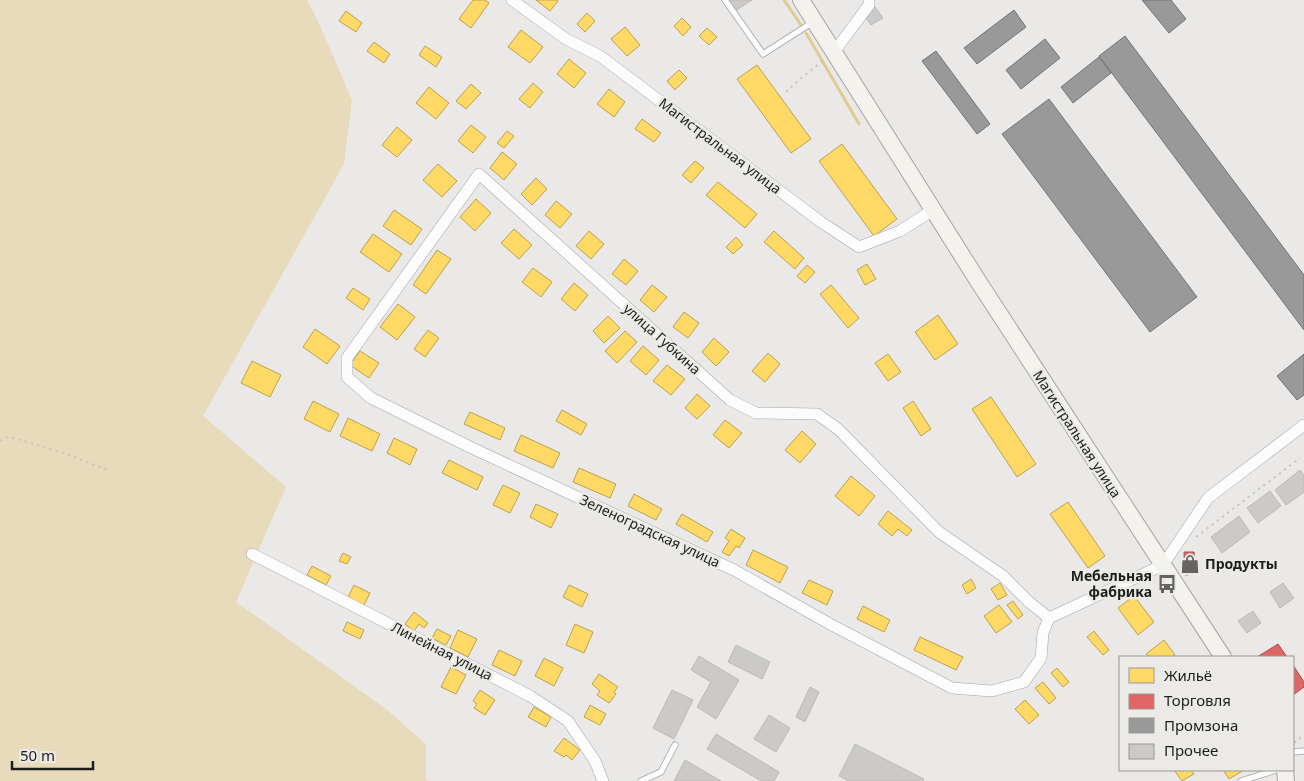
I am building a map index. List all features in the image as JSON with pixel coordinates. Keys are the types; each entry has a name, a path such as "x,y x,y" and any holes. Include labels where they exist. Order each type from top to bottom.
{"main road":[{"name":"Магистральная улица","path":"801,0 814,21 830,56 933,210 1222,656"}],"street":[{"name":"Магистральная улица","path":"512,0 566,39 600,56 821,222 858,247 900,230 933,210"},
{"path":"830,56 869,4 869,0"},
{"name":"улица Губкина","path":"347,377 347,358 479,174 730,400 756,413 817,414 838,429 938,532 1003,576 1029,602 1049,618"},
{"name":"Зеленоградская улица","path":"347,377 371,398 472,448 734,570 830,624 952,688 992,691 1024,682 1041,658 1043,632 1049,618"},
{"path":"1049,618 1163,565 1208,498 1304,425"},
{"name":"Линейная улица","path":"252,554 530,696 568,720 595,761 603,781"}],"lane":[{"path":"725,0 763,54 814,21"},
{"path":"641,781 661,772 675,745"},
{"path":"1241,781 1273,771"}],"path":[{"path":"786,92 830,56"},
{"path":"0,441 7,437 21,440 67,454 108,470"},
{"path":"1191,540 1300,458"},
{"path":"1294,743 1304,734"}],"shaded area":[{"path":"0,0 307,0 319,23 352,100 344,164 203,416 286,487 236,602 386,709 426,744 426,779 429,781 0,781"}],"building: Жильё":[{"path":"473,0 485,0 489,3 471,28 459,19"},
{"path":"536,0 557,0 558,1 550,11"},
{"path":"346,11 362,23 356,32 339,21"},
{"path":"587,13 595,21 585,32 577,24"},
{"path":"682,18 691,27 683,36 674,26"},
{"path":"625,27 640,45 627,56 611,39"},
{"path":"707,28 717,37 709,45 699,36"},
{"path":"521,30 543,47 530,63 508,47"},
{"path":"374,42 390,54 384,63 367,51"},
{"path":"425,46 442,57 436,67 419,55"},
{"path":"569,59 586,73 574,88 557,74"},
{"path":"757,65 811,139 791,153 737,79"},
{"path":"679,70 687,78 675,90 667,81"},
{"path":"533,83 543,92 530,108 519,99"},
{"path":"471,84 481,93 466,109 456,101"},
{"path":"429,87 449,103 436,119 416,103"},
{"path":"609,89 625,102 614,117 597,104"},
{"path":"642,119 661,133 654,142 635,129"},
{"path":"471,125 486,137 473,153 458,141"},
{"path":"397,127 412,140 397,157 382,145"},
{"path":"507,131 514,136 504,148 497,143"},
{"path":"842,144 897,219 874,236 819,161"},
{"path":"502,152 517,164 504,180 490,168"},
{"path":"695,161 704,168 691,183 682,175"},
{"path":"438,164 457,181 442,197 423,180"},
{"path":"536,178 547,189 532,205 521,194"},
{"path":"718,182 757,214 745,228 706,195"},
{"path":"476,199 491,213 475,231 460,217"},
{"path":"556,201 572,214 560,228 545,215"},
{"path":"394,210 422,229 411,245 383,226"},
{"path":"514,229 532,245 519,259 501,243"},
{"path":"589,231 604,244 591,259 576,246"},
{"path":"774,231 804,258 795,269 764,242"},
{"path":"373,234 402,254 389,272 360,252"},
{"path":"736,237 743,245 733,254 726,247"},
{"path":"437,250 451,259 426,294 413,285"},
{"path":"624,259 638,271 626,285 612,274"},
{"path":"867,264 876,279 865,285 857,270"},
{"path":"807,265 815,272 805,283 797,276"},
{"path":"533,268 552,282 541,297 522,282"},
{"path":"574,283 588,295 575,311 561,299"},
{"path":"652,285 667,297 654,312 640,300"},
{"path":"831,285 859,318 848,328 820,294"},
{"path":"353,288 370,299 363,310 346,298"},
{"path":"398,304 415,317 397,340 380,327"},
{"path":"684,312 699,323 688,338 673,327"},
{"path":"938,315 958,344 935,360 915,332"},
{"path":"608,316 620,328 604,343 593,331"},
{"path":"315,329 340,346 327,364 303,347"},
{"path":"428,330 439,338 425,357 414,349"},
{"path":"625,331 637,342 617,363 605,351"},
{"path":"714,338 729,352 716,366 702,352"},
{"path":"643,346 659,360 646,375 630,361"},
{"path":"360,351 379,363 369,378 350,365"},
{"path":"768,353 780,364 765,382 752,371"},
{"path":"888,354 901,372 888,381 875,363"},
{"path":"252,361 281,375 270,397 241,383"},
{"path":"667,365 685,379 671,395 653,381"},
{"path":"697,394 710,406 697,419 685,408"},
{"path":"991,397 1036,464 1017,477 972,409"},
{"path":"313,401 339,414 330,432 304,419"},
{"path":"913,401 931,429 921,436 903,408"},
{"path":"562,410 587,424 581,435 556,421"},
{"path":"470,412 505,428 500,440 464,424"},
{"path":"348,418 380,434 372,451 340,436"},
{"path":"725,420 742,433 729,448 713,435"},
{"path":"802,431 816,444 800,463 785,450"},
{"path":"521,435 560,453 553,468 514,451"},
{"path":"394,438 417,449 410,465 387,453"},
{"path":"449,460 483,477 477,490 442,473"},
{"path":"579,468 616,484 610,498 573,482"},
{"path":"851,476 875,496 859,516 835,496"},
{"path":"503,485 520,493 510,513 493,505"},
{"path":"634,494 662,509 656,520 628,506"},
{"path":"1068,502 1105,556 1088,568 1050,514"},
{"path":"536,504 558,514 551,528 530,517"},
{"path":"888,511 912,530 907,536 898,529 892,536 878,524"},
{"path":"682,514 713,532 707,542 676,524"},
{"path":"731,529 745,538 739,548 736,546 729,556 722,552 729,541 725,538"},
{"path":"753,550 788,567 780,583 746,565"},
{"path":"343,553 351,557 347,564 339,561"},
{"path":"312,566 331,576 326,585 307,575"},
{"path":"971,579 976,588 967,594 962,585"},
{"path":"809,580 833,591 827,605 802,593"},
{"path":"1000,583 1007,595 998,600 991,589"},
{"path":"354,585 370,593 363,607 347,599"},
{"path":"569,585 588,594 582,607 563,597"},
{"path":"1134,596 1154,622 1138,635 1118,608"},
{"path":"1013,601 1023,615 1018,619 1007,605"},
{"path":"999,605 1012,622 996,633 984,616"},
{"path":"863,606 890,620 884,632 857,619"},
{"path":"414,612 428,623 424,628 419,624 414,631 405,624"},
{"path":"347,622 364,630 360,639 343,631"},
{"path":"575,624 593,632 584,653 566,645"},
{"path":"437,629 451,636 446,645 432,638"},
{"path":"458,630 477,639 468,657 450,648"},
{"path":"1094,631 1109,650 1103,655 1087,637"},
{"path":"920,637 963,657 956,670 914,650"},
{"path":"1164,640 1175,655 1148,656 1146,654"},
{"path":"499,650 522,661 515,676 492,665"},
{"path":"544,658 563,668 554,686 535,676"},
{"path":"451,667 466,675 456,694 441,687"},
{"path":"1057,668 1069,682 1063,687 1051,673"},
{"path":"599,674 618,687 614,692 616,694 609,703 597,695 600,691 592,684"},
{"path":"1043,682 1056,698 1049,704 1035,688"},
{"path":"480,690 495,700 485,715 474,708 477,704 473,701"},
{"path":"1025,700 1039,715 1029,724 1015,709"},
{"path":"590,705 606,714 600,725 584,717"},
{"path":"534,707 551,717 546,727 528,717"},
{"path":"564,738 580,750 572,760 566,755 564,757 554,751"},
{"path":"1175,771 1192,771 1194,774 1182,781"},
{"path":"1224,771 1242,771 1229,779"}],"building: Торговля":[{"path":"1184,552 1194,552 1195,574 1185,575"},
{"path":"1278,644 1286,656 1259,656"},
{"path":"1294,667 1304,682 1304,687 1294,694"}],"building: Промзона":[{"path":"1142,0 1171,0 1186,19 1169,33"},
{"path":"1014,10 1026,27 977,64 964,48"},
{"path":"1125,36 1304,275 1304,330 1099,56"},
{"path":"1045,39 1060,58 1021,89 1006,70"},
{"path":"936,51 990,124 977,134 922,61"},
{"path":"1099,57 1111,73 1073,103 1061,87"},
{"path":"1049,99 1197,297 1150,332 1002,134"},
{"path":"1304,354 1304,395 1297,400 1277,376"}],"building: Прочее":[{"path":"728,0 752,0 735,11"},
{"path":"875,7 883,18 871,25 864,15"},
{"path":"1300,470 1304,475 1304,492 1286,505 1275,490"},
{"path":"1270,491 1281,506 1258,523 1247,508"},
{"path":"1239,516 1250,532 1222,553 1211,537"},
{"path":"1283,583 1294,598 1280,608 1270,592"},
{"path":"1253,611 1261,623 1247,633 1238,621"},
{"path":"736,645 770,662 762,679 728,662"},
{"path":"699,656 739,680 716,719 697,707 711,682 691,670"},
{"path":"810,687 819,692 805,722 796,717"},
{"path":"672,690 693,700 674,739 653,728"},
{"path":"769,715 790,728 776,752 754,739"},
{"path":"716,734 779,772 774,781 761,781 707,749"},
{"path":"855,744 924,779 923,781 849,781 839,776"},
{"path":"685,760 721,781 674,781"}],"waterway":[{"path":"784,0 801,25"},
{"path":"806,33 859,124"}],"place":[{"name":"Продукты","path":"1190,564"},
{"name":"Мебельная фабрика","path":"1167,584"}]}
